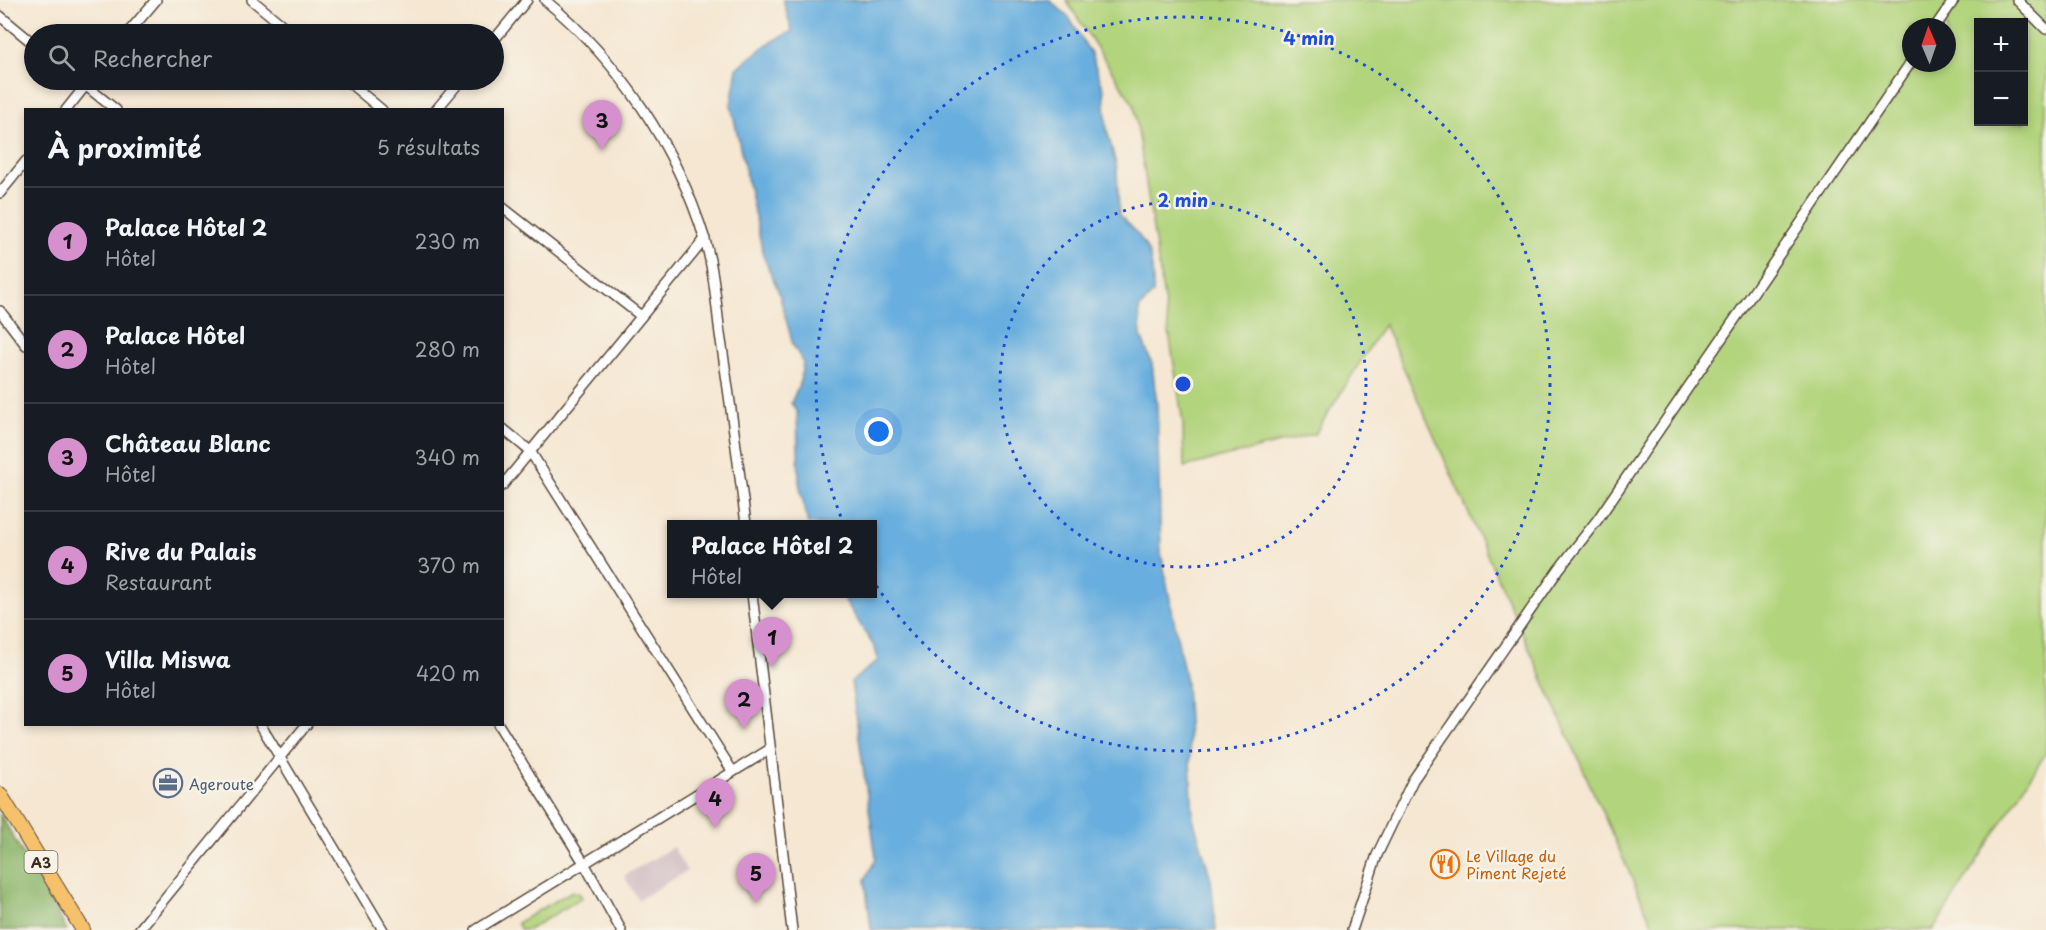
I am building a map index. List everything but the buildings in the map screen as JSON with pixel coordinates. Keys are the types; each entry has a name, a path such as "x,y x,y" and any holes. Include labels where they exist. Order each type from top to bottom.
{"highway":[{"name":"A3","path":"0,794 83,930"}],"street":[{"path":"136,24 156,0"},
{"path":"252,0 281,24"},
{"path":"504,28 526,0"},
{"path":"545,0 580,29 627,84 651,119 675,165 705,239 739,458 745,520"},
{"path":"1941,18 1954,0"},
{"path":"2018,0 2046,29"},
{"path":"0,16 24,36"},
{"path":"1352,930 1377,855 1413,780 1560,569 1598,519 1905,72"},
{"path":"67,108 79,90"},
{"path":"95,90 114,108"},
{"path":"358,90 380,108"},
{"path":"438,108 453,90"},
{"path":"0,193 24,163"},
{"path":"504,209 641,315"},
{"path":"504,484 705,239"},
{"path":"0,311 24,342"},
{"path":"504,430 530,452 733,772"},
{"path":"752,598 792,930"},
{"path":"261,726 383,930"},
{"path":"139,930 305,726"},
{"path":"499,726 584,863 621,930"},
{"path":"476,930 770,749"}],"shaded area":[{"path":"673,847 687,871 638,900 624,876"}],"green space":[{"path":"1066,0 2046,0 2046,753 1933,930 1655,930 1384,324 1315,434 1184,467 1183,423 1134,105"},
{"path":"0,814 67,930 0,930"},
{"path":"572,891 580,894 582,898 528,930 521,930 517,923"}],"water":[{"path":"783,0 1049,0 1068,16 1091,54 1104,90 1107,130 1117,168 1119,215 1143,241 1152,268 1153,293 1139,309 1141,336 1152,364 1157,405 1161,553 1186,682 1193,818 1211,879 1216,930 871,930 865,880 876,858 851,682 878,660 875,648 844,598 877,598 877,520 807,520 799,483 797,412 791,403 800,383 803,362 793,345 778,290 764,258 731,105 737,68 766,45 792,31"}],"place":[{"name":"Château Blanc","path":"602,150"},
{"name":"Palace Hôtel 2","path":"772,667"},
{"name":"Palace Hôtel","path":"744,729"},
{"name":"Ageroute","path":"168,783"},
{"name":"Rive du Palais","path":"715,828"},
{"name":"Le Village du Piment Rejeté","path":"1445,864"},
{"name":"Villa Miswa","path":"756,903"}]}
